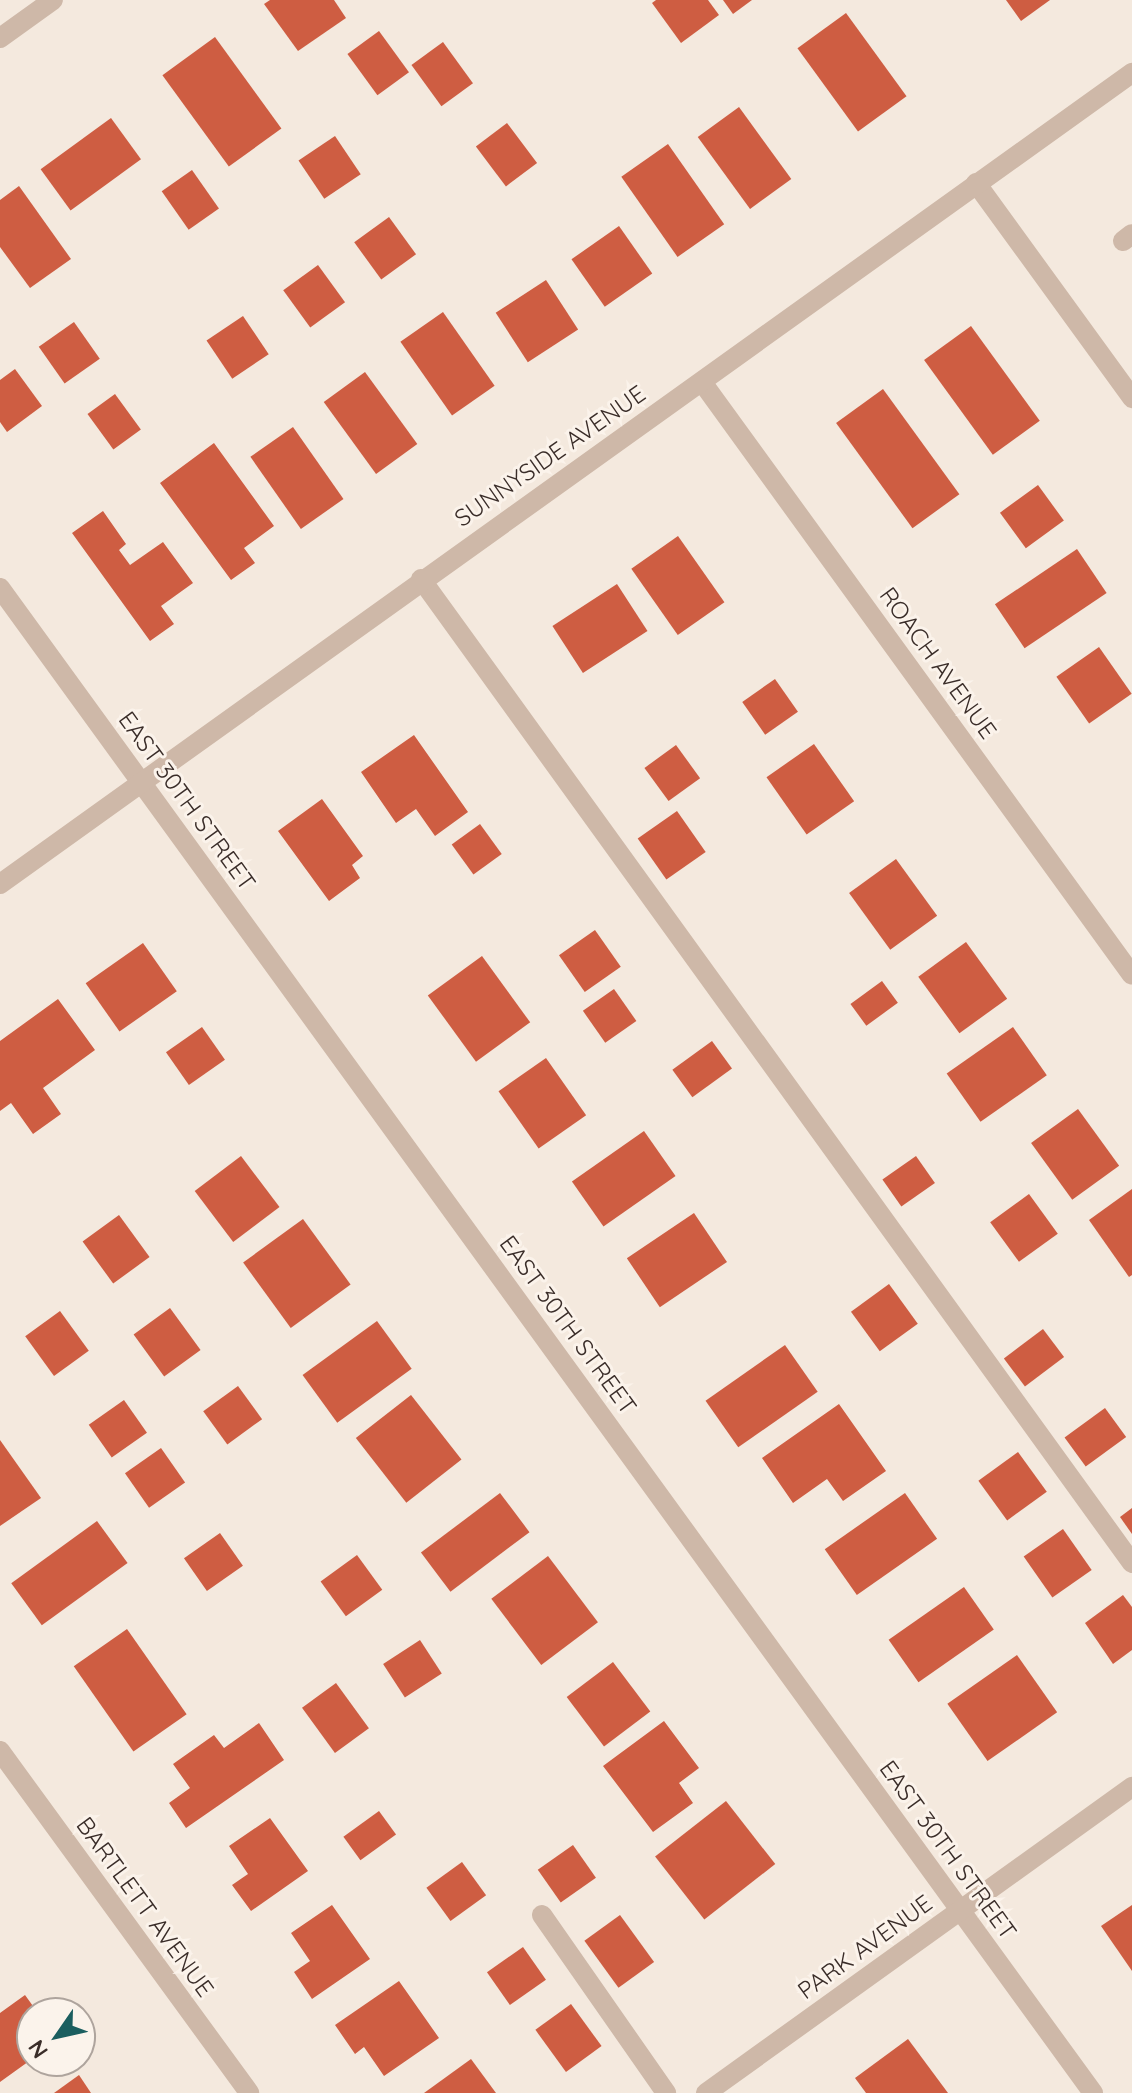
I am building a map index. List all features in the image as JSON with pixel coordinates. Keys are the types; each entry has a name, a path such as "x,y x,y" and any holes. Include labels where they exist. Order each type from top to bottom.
{"street":[{"path":"0,38 53,0"},
{"name":"SUNNYSIDE AVENUE","path":"0,884 421,579 702,382 1132,73"},
{"path":"976,183 1132,398"},
{"name":"ROACH AVENUE","path":"702,382 1132,975"},
{"path":"421,579 1132,1563"},
{"name":"EAST 30TH STREET","path":"0,588 1093,2093"},
{"name":"BARTLETT AVENUE","path":"0,1751 249,2093"},
{"name":"PARK AVENUE","path":"706,2093 1132,1787"},
{"path":"542,1915 666,2093"}],"building":[{"path":"270,0 334,0 346,18 298,51 264,4"},
{"path":"656,0 708,0 719,15 681,43 652,3"},
{"path":"723,0 752,0 733,14"},
{"path":"1006,0 1050,0 1021,21"},
{"path":"846,13 907,96 858,132 797,48"},
{"path":"379,31 409,72 377,95 347,54"},
{"path":"215,37 281,128 229,167 162,75"},
{"path":"443,42 473,83 441,106 411,65"},
{"path":"739,107 791,179 750,209 698,137"},
{"path":"111,118 141,159 71,210 41,169"},
{"path":"507,123 537,163 506,186 476,146"},
{"path":"335,136 361,174 324,199 299,161"},
{"path":"668,144 724,224 678,257 621,177"},
{"path":"192,170 219,209 189,230 162,191"},
{"path":"19,186 71,259 30,288 0,247 0,200"},
{"path":"389,217 416,254 381,279 354,242"},
{"path":"619,226 652,274 605,307 571,259"},
{"path":"318,265 345,302 310,327 283,290"},
{"path":"546,280 578,329 528,362 496,313"},
{"path":"443,312 495,386 452,416 400,342"},
{"path":"243,316 269,354 232,379 207,341"},
{"path":"74,322 100,359 65,384 39,347"},
{"path":"971,326 1040,421 993,455 924,360"},
{"path":"15,369 42,406 7,432 0,422 0,380"},
{"path":"365,372 417,444 376,474 324,402"},
{"path":"883,389 959,494 912,528 836,423"},
{"path":"115,394 141,430 113,450 87,414"},
{"path":"293,427 343,499 301,529 250,457"},
{"path":"214,443 274,526 244,548 255,563 231,580 160,483"},
{"path":"1038,485 1064,521 1026,548 1000,513"},
{"path":"103,511 126,544 119,550 130,565 163,542 193,583 161,606 174,624 150,641 72,533"},
{"path":"678,536 724,602 678,635 631,569"},
{"path":"1077,549 1107,593 1025,648 995,604"},
{"path":"617,584 647,631 583,673 552,626"},
{"path":"1099,647 1132,694 1089,724 1056,677"},
{"path":"775,679 798,712 765,735 742,702"},
{"path":"414,735 468,812 435,836 416,809 396,823 361,772"},
{"path":"814,744 854,801 807,835 766,777"},
{"path":"676,745 700,778 669,801 644,768"},
{"path":"322,799 363,856 352,865 360,878 329,901 278,831"},
{"path":"677,811 706,852 666,879 638,839"},
{"path":"480,824 502,854 473,875 452,845"},
{"path":"896,859 937,916 890,950 849,893"},
{"path":"595,930 621,967 585,992 559,955"},
{"path":"966,942 1007,999 959,1033 918,977"},
{"path":"143,943 177,991 120,1031 86,983"},
{"path":"482,956 530,1022 476,1062 428,995"},
{"path":"882,981 898,1003 866,1026 850,1004"},
{"path":"614,989 636,1021 605,1043 583,1011"},
{"path":"58,999 95,1050 43,1088 61,1114 33,1134 11,1103 0,1111 0,1041"},
{"path":"202,1027 225,1060 189,1085 166,1052"},
{"path":"1013,1027 1047,1075 980,1122 947,1073"},
{"path":"712,1041 732,1069 692,1097 672,1070"},
{"path":"546,1058 586,1115 539,1149 498,1091"},
{"path":"1078,1109 1119,1166 1072,1200 1031,1143"},
{"path":"644,1131 676,1176 603,1227 572,1181"},
{"path":"241,1156 280,1207 233,1242 195,1191"},
{"path":"916,1156 935,1183 901,1207 882,1180"},
{"path":"1132,1189 1132,1275 1129,1277 1089,1220"},
{"path":"1029,1194 1058,1234 1019,1262 990,1222"},
{"path":"694,1213 727,1262 660,1307 627,1258"},
{"path":"119,1215 150,1257 113,1284 83,1241"},
{"path":"303,1219 351,1285 291,1328 243,1262"},
{"path":"889,1284 918,1324 880,1351 851,1312"},
{"path":"170,1308 201,1350 164,1377 134,1334"},
{"path":"60,1311 89,1351 54,1376 25,1336"},
{"path":"377,1321 412,1369 337,1423 303,1375"},
{"path":"1043,1329 1064,1357 1025,1386 1004,1358"},
{"path":"785,1345 818,1392 738,1447 706,1401"},
{"path":"238,1386 262,1419 227,1444 203,1411"},
{"path":"411,1395 461,1460 406,1503 356,1438"},
{"path":"124,1400 147,1433 112,1457 89,1425"},
{"path":"839,1404 886,1471 843,1501 827,1479 793,1503 762,1458"},
{"path":"1105,1408 1126,1437 1086,1467 1065,1437"},
{"path":"0,1440 41,1498 0,1526"},
{"path":"161,1448 185,1482 149,1508 125,1473"},
{"path":"1018,1452 1047,1492 1007,1520 978,1481"},
{"path":"500,1493 529,1532 450,1592 421,1553"},
{"path":"905,1493 937,1539 857,1595 825,1549"},
{"path":"1132,1508 1132,1534 1120,1517"},
{"path":"97,1521 128,1563 42,1625 11,1583"},
{"path":"1063,1529 1092,1570 1052,1597 1024,1557"},
{"path":"220,1533 243,1566 207,1591 184,1558"},
{"path":"357,1555 382,1590 346,1616 321,1581"},
{"path":"548,1556 598,1622 541,1665 491,1599"},
{"path":"964,1587 994,1630 918,1682 889,1640"},
{"path":"1123,1595 1132,1607 1132,1650 1113,1664 1085,1623"},
{"path":"127,1629 187,1714 133,1751 74,1666"},
{"path":"420,1640 442,1674 405,1698 383,1664"},
{"path":"1017,1655 1057,1712 988,1761 947,1704"},
{"path":"613,1662 650,1712 604,1746 567,1697"},
{"path":"336,1683 369,1728 335,1753 302,1708"},
{"path":"664,1721 699,1768 679,1783 693,1803 653,1832 603,1766"},
{"path":"259,1723 284,1760 186,1828 169,1803 190,1788 173,1764 214,1735 224,1748"},
{"path":"726,1801 775,1864 704,1919 655,1856"},
{"path":"379,1811 396,1834 360,1860 343,1837"},
{"path":"270,1818 308,1871 251,1911 232,1885 248,1874 229,1846"},
{"path":"573,1845 596,1878 561,1902 538,1870"},
{"path":"462,1862 486,1895 451,1921 426,1888"},
{"path":"332,1905 370,1959 312,1999 294,1972 310,1961 291,1933"},
{"path":"1132,1905 1132,1971 1101,1926"},
{"path":"620,1915 654,1962 618,1988 584,1941"},
{"path":"523,1947 546,1980 510,2005 487,1972"},
{"path":"399,1981 439,2038 384,2076 364,2047 355,2054 335,2025"},
{"path":"16,2001 16,2070 0,2082 0,2013"},
{"path":"571,2004 602,2046 566,2072 535,2030"},
{"path":"908,2039 948,2093 866,2093 855,2078"},
{"path":"471,2059 496,2093 424,2093"},
{"path":"80,2077 91,2093 54,2093"}]}
